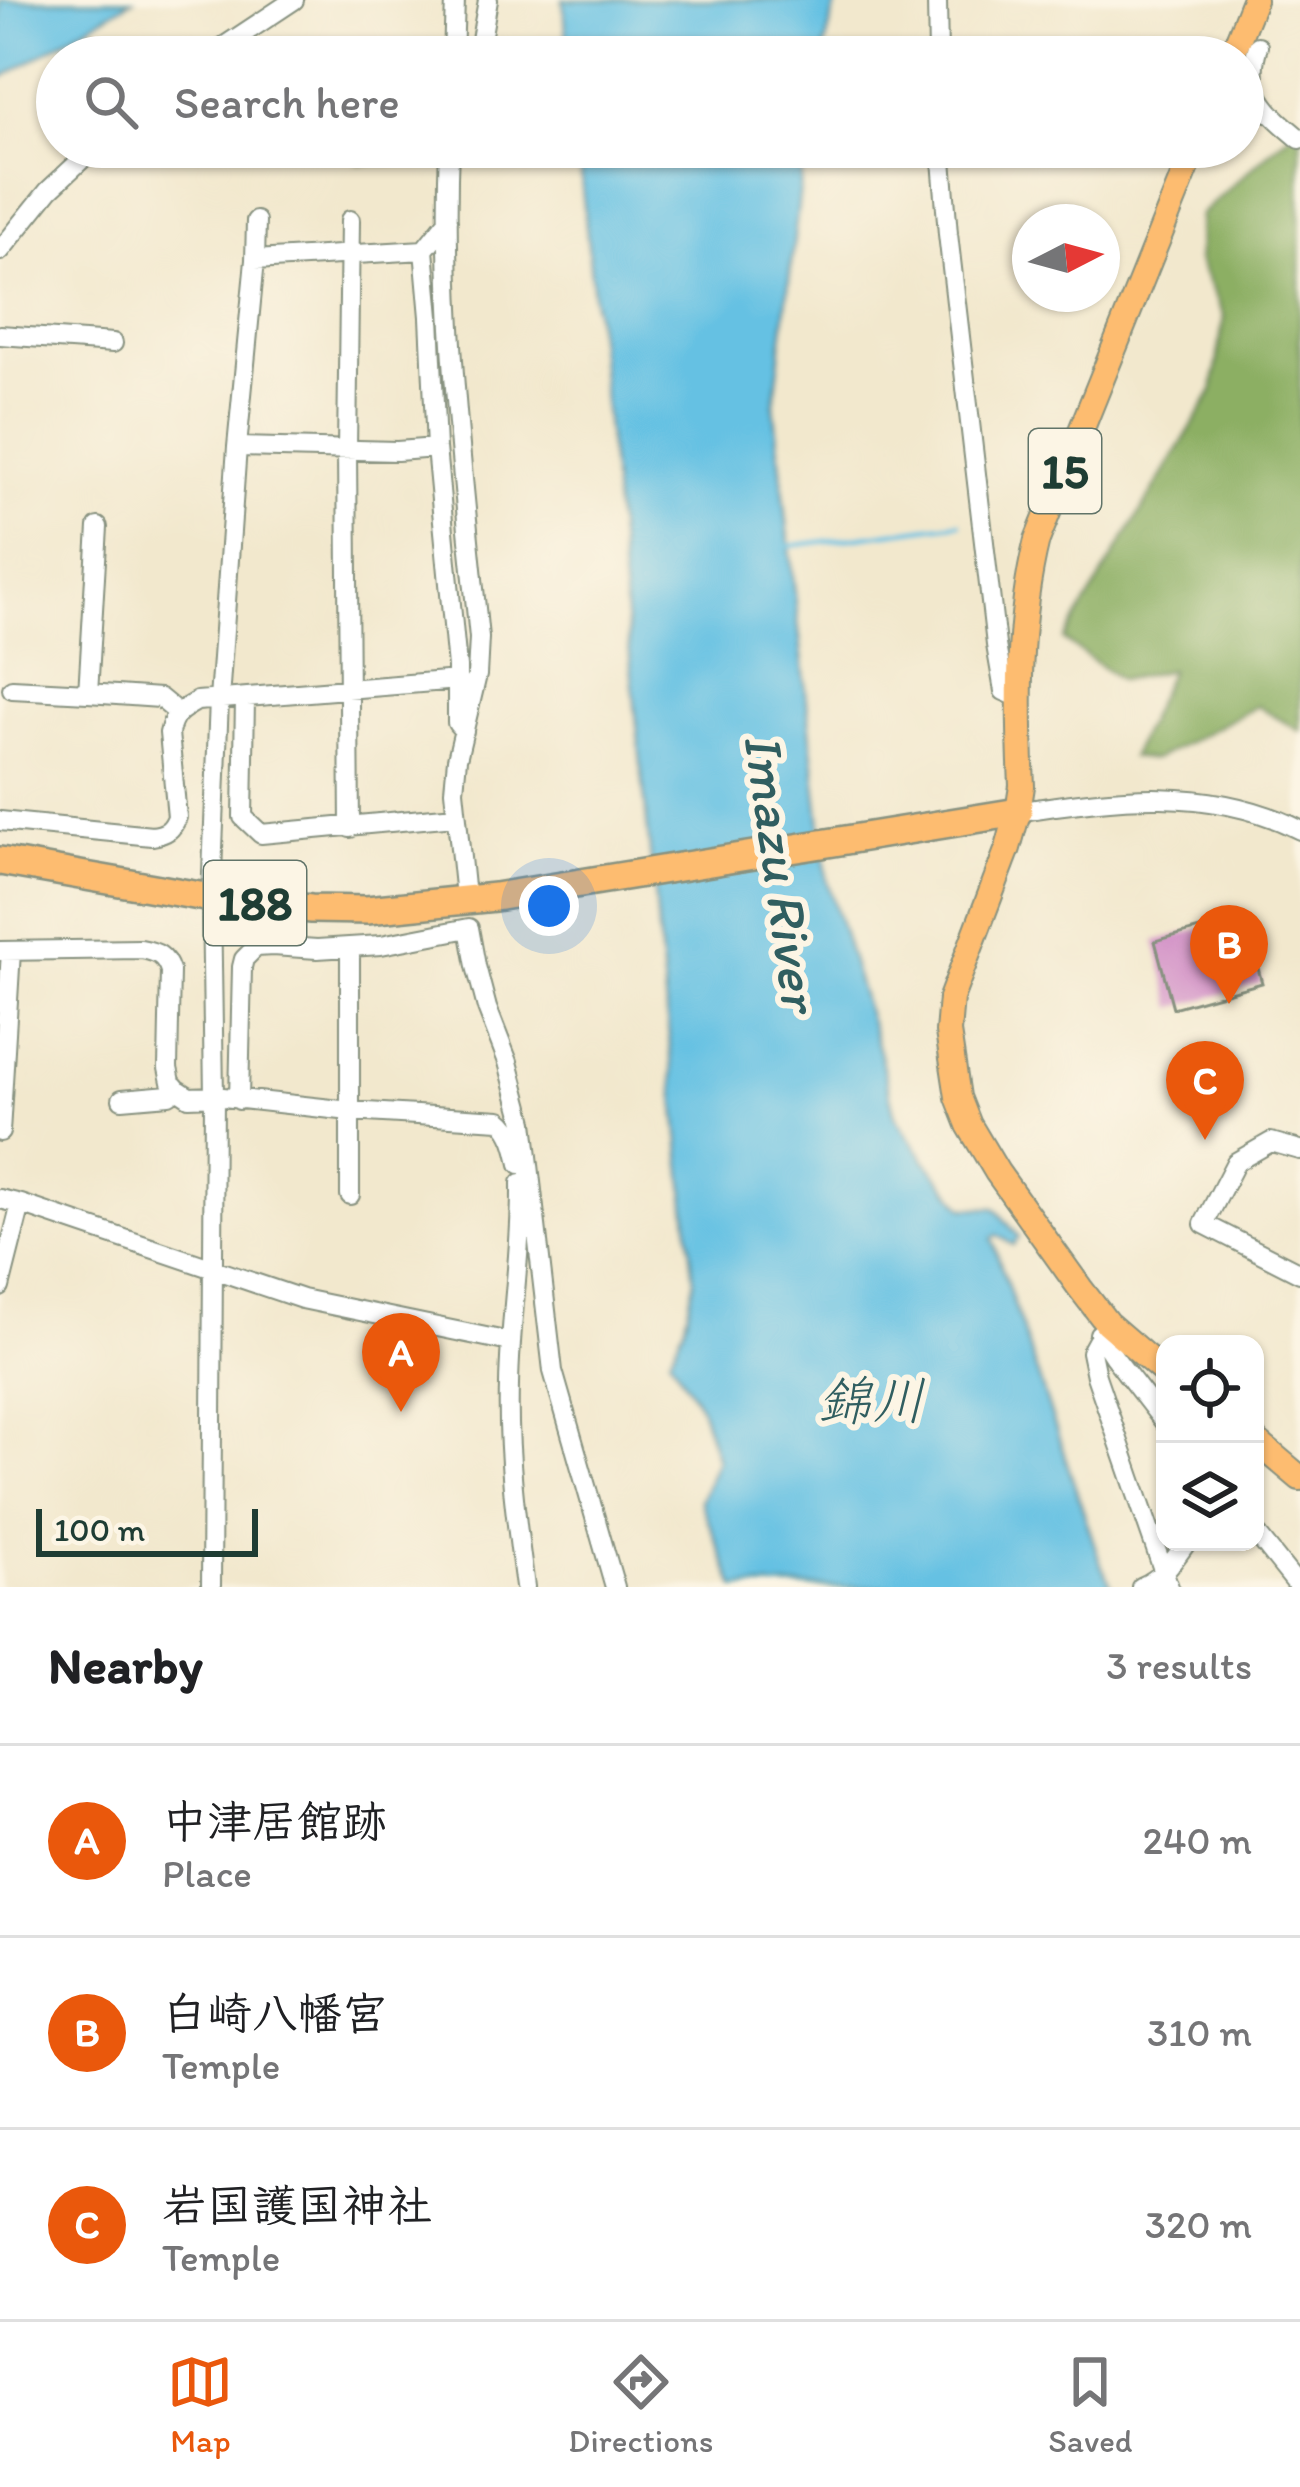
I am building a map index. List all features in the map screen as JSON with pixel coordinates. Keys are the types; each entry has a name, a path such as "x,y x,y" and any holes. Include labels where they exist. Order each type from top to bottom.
{"highway":[{"name":"188","path":"0,861 211,898 367,910 513,893 1018,812"}],"main road":[{"path":"1250,36 1254,0"},
{"name":"15","path":"1156,1366 1103,1328 997,1172 958,1097 949,1031 951,998 997,884 1018,812 1021,627 1037,540 1187,168"},
{"path":"1264,1449 1300,1478"}],"street":[{"path":"240,36 294,0"},
{"path":"453,36 454,0"},
{"path":"479,36 488,0"},
{"path":"938,0 938,36"},
{"path":"1264,104 1300,139"},
{"path":"0,251 73,168"},
{"path":"449,168 454,363 479,638 477,675 454,790 464,886"},
{"path":"943,168 996,645 1004,691 1020,698"},
{"path":"350,220 350,827"},
{"path":"448,220 424,250 436,448 458,680 457,723 464,731"},
{"path":"211,1587 211,898 219,700 256,221"},
{"path":"255,260 424,250"},
{"path":"0,335 113,343"},
{"path":"237,447 436,448"},
{"path":"88,693 98,527"},
{"path":"0,821 165,834 177,817 169,733 177,712 197,701 458,680"},
{"path":"12,689 160,698 177,712"},
{"path":"245,699 243,817 261,834 455,816"},
{"path":"1018,812 1132,797 1179,798 1250,812 1300,830"},
{"path":"239,1100 242,967 256,947 350,948 469,928 488,1008 518,1094 553,1371 615,1587"},
{"path":"350,948 350,1196"},
{"path":"0,1132 6,951 141,949 167,960 171,1082 189,1097 506,1124 525,1169 510,1342 510,1471 525,1587"},
{"path":"122,1099 170,1095 177,1089"},
{"path":"1300,1150 1270,1142 1236,1162 1204,1224 1300,1273"},
{"path":"0,1199 302,1299 510,1342"},
{"path":"0,1287 21,1204"},
{"path":"1103,1328 1114,1357 1156,1411"},
{"path":"1103,1328 1091,1352 1096,1376 1167,1580"},
{"path":"1264,1543 1299,1587"},
{"path":"1167,1580 1182,1551"},
{"path":"1141,1587 1167,1580"}],"green space":[{"path":"1300,124 1300,731 1257,706 1154,760 1131,757 1170,670 1120,680 1064,640 1213,391 1224,316 1198,260 1200,215 1252,168 1264,168 1264,157"}],"water":[{"path":"0,0 132,0 72,36 36,36 36,57 0,79"},
{"path":"563,0 837,0 828,36 567,36"},
{"name":"錦川","path":"580,168 802,168 774,406 827,880 895,1116 964,1208 995,1208 1019,1237 1013,1245 997,1235 992,1239 1112,1587 735,1587 700,1501 717,1460 700,1406 670,1358 684,1327 694,1282"}],"building":[{"path":"1244,917 1262,983 1173,1008 1155,941"}],"waterway":[{"path":"790,546 960,523"}],"place":[{"name":"白崎八幡宮","path":"1229,1004"},
{"name":"岩国護国神社","path":"1205,1140"},
{"name":"中津居館跡","path":"401,1412"}],"water label":[{"name":"Imazu River","path":"782,872"}]}
